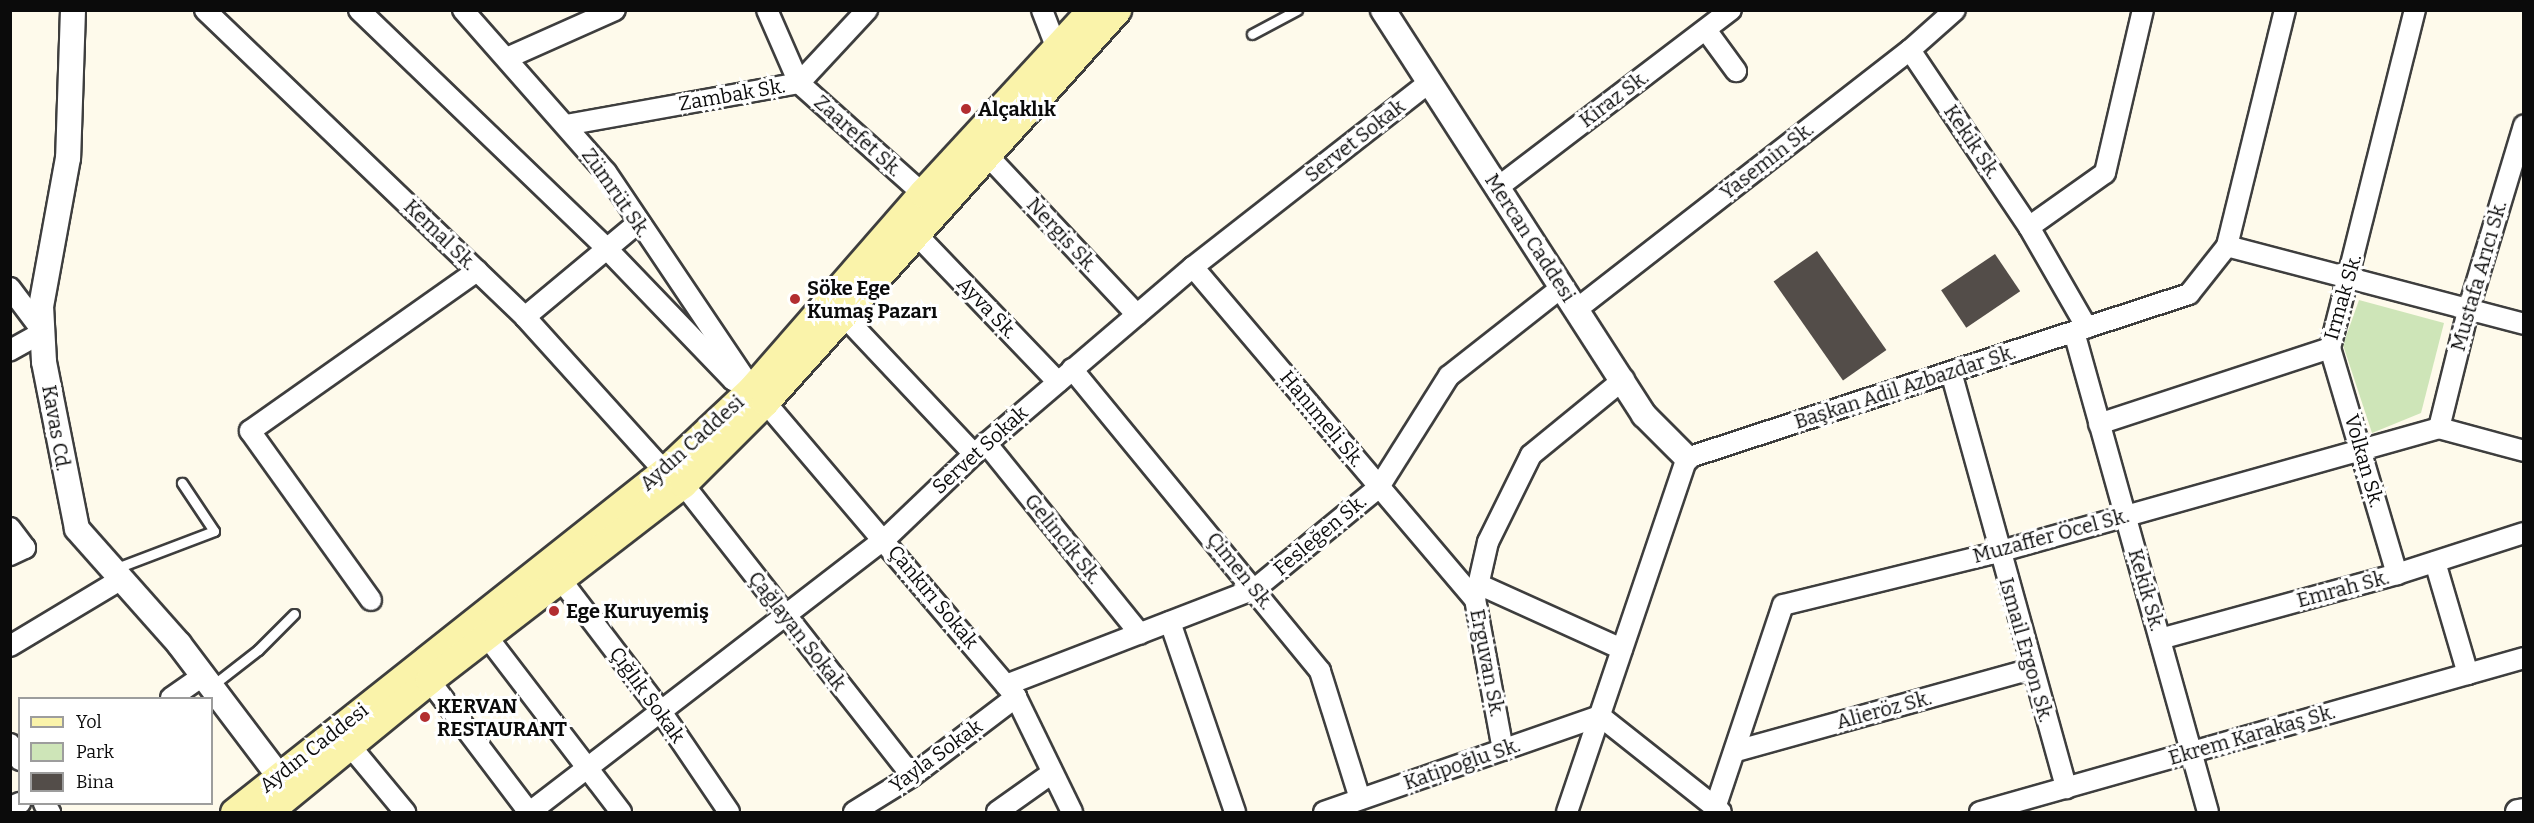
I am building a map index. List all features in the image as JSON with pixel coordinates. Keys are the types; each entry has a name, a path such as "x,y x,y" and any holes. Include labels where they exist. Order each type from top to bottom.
{"main road":[{"name":"Aydın Caddesi","path":"759,395 922,193 1091,10"},
{"name":"Aydın Caddesi","path":"268,813 351,747 429,680 488,639 561,580 674,477 843,315 1117,10"},
{"name":"Aydın Caddesi","path":"234,813 278,775 674,477"}],"street":[{"name":"Kavas Cd.","path":"73,10 68,158 41,306 44,362 77,529 207,681 278,775"},
{"name":"Kemal Sk.","path":"205,10 525,317 674,477"},
{"path":"358,10 608,250 733,380 759,395"},
{"name":"Zümrüt Sk.","path":"463,10 606,172 638,223 759,395"},
{"path":"507,58 615,10"},
{"name":"Zaarefet Sk.","path":"767,10 799,83 922,193"},
{"name":"Zambak Sk.","path":"566,125 799,83 867,10"},
{"path":"1042,10 1056,47"},
{"name":"Mercan Caddesi","path":"1383,10 1427,84 1624,379 1644,415 1687,458"},
{"name":"Kiraz Sk.","path":"1497,188 1731,10"},
{"name":"Yasemin Sk.","path":"1577,309 1910,50 1955,10"},
{"path":"2029,227 2105,173 2143,10"},
{"name":"Başkan Adil Azbazdar Sk.","path":"1687,458 2189,294 2227,246 2285,10"},
{"name":"Irmak Sk.","path":"2099,424 2330,348 2350,280 2415,10"},
{"path":"1706,30 1736,71"},
{"name":"Kekik Sk.","path":"1910,50 2029,227 2080,330 2099,424 2208,813"},
{"name":"Servet Sokak","path":"529,813 885,539 980,449 1193,267 1427,84"},
{"name":"Mustafa Arıcı Sk.","path":"2439,428 2468,310 2523,125"},
{"name":"Nergis Sk.","path":"987,155 1137,315"},
{"path":"525,317 638,223"},
{"name":"Ayva Sk.","path":"916,234 1065,376"},
{"path":"2227,246 2523,324"},
{"name":"Hanımeli Sk.","path":"1193,267 1379,487 1476,592"},
{"path":"372,600 250,431 477,271"},
{"name":"Fesleğen Sk.","path":"1011,691 1140,634 1255,589 1379,487 1449,376 1562,287"},
{"path":"10,288 43,332 10,350"},
{"name":"Gelincik Sk.","path":"843,315 980,449 1140,634"},
{"name":"Volkan Sk.","path":"2330,348 2397,574"},
{"name":"Ismail Ergon Sk.","path":"1951,372 1998,552 2066,788"},
{"name":"Çimen Sk.","path":"1065,376 1255,589 1320,671 1360,799"},
{"name":"Erguvan Sk.","path":"1503,750 1476,592 1488,542 1531,455 1624,379"},
{"name":"Çankırı Sokak","path":"759,395 885,539 1011,691 1072,813"},
{"path":"2439,428 2523,451"},
{"name":"Muzaffer Öcel Sk.","path":"1718,810 1783,605 1998,552 2439,428"},
{"path":"1567,813 1687,458"},
{"name":"Çağlayan Sokak","path":"674,477 912,776"},
{"path":"10,528 25,548 10,555"},
{"name":"Emrah Sk.","path":"2160,639 2397,574 2523,533"},
{"path":"2435,562 2468,674"},
{"path":"10,646 116,575"},
{"name":"Çığlık Sokak","path":"561,580 660,710 729,813"},
{"path":"1476,592 1622,649"},
{"path":"1170,622 1235,813"},
{"path":"488,639 621,813"},
{"name":"Ekrem Karakaş Sk.","path":"1980,813 2523,658"},
{"name":"Alieröz Sk.","path":"1736,750 2032,669"},
{"path":"429,680 529,813"},
{"path":"175,697 207,681"},
{"name":"Yayla Sokak","path":"854,813 912,776 1011,691"},
{"path":"1600,716 1718,810"},
{"name":"Katipoğlu Sk.","path":"1324,813 1600,716"},
{"path":"10,744 18,757"},
{"path":"351,747 405,813"},
{"path":"997,813 1052,773"},
{"path":"2518,813 2523,811"}],"lane":[{"path":"1252,34 1297,10"},
{"path":"116,575 214,531 182,483"},
{"path":"207,681 258,650 294,614"}],"green space":[{"path":"2359,300 2444,323 2421,413 2372,433 2343,345"}],"building":[{"path":"1817,251 1886,350 1843,381 1774,281"},
{"path":"1995,254 2020,291 1966,328 1941,290"}],"place":[{"name":"Alçaklık","path":"966,109"},
{"name":"Söke Ege Kumaş Pazarı","path":"795,299"},
{"name":"Ege Kuruyemiş","path":"554,611"},
{"name":"KERVAN RESTAURANT","path":"425,717"}]}
